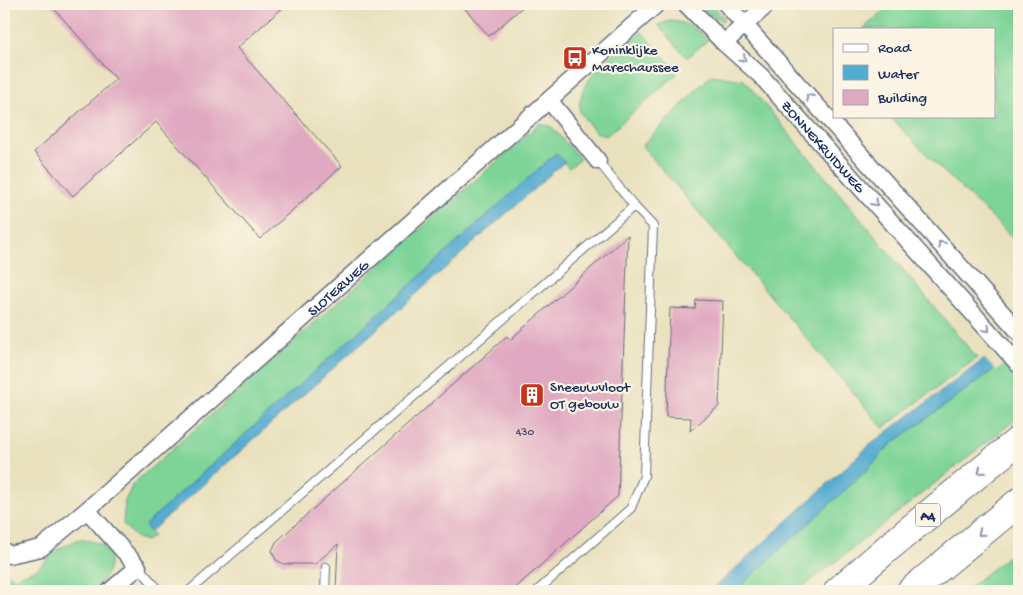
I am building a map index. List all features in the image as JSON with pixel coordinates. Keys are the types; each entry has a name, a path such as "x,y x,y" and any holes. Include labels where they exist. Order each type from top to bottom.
{"highway":[{"name":"A4","path":"838,591 1019,440"},
{"path":"911,591 1019,502"}],"street":[{"name":"SLOTERWEG","path":"7,553 41,548 87,510 657,4"},
{"name":"ZONNEKRUIDWEG","path":"686,4 724,43 761,76 1019,365"},
{"name":"ZONNEKRUIDWEG","path":"726,4 1019,332"},
{"path":"724,43 768,4"},
{"path":"549,100 598,160"},
{"path":"87,510 138,567 110,591"}],"lane":[{"path":"537,591 631,508 644,476 653,226 634,206 598,160"},
{"path":"189,591 634,206"},
{"path":"138,567 160,591"},
{"path":"325,591 326,567"}],"green space":[{"path":"693,4 712,4 724,18 722,21"},
{"path":"891,4 1019,4 1019,244 937,165 892,118 996,118 996,28 864,28"},
{"path":"670,21 691,26 708,40 687,58 658,25"},
{"path":"642,32 678,73 606,136 594,131 580,112 580,99 590,78 598,69"},
{"path":"711,75 744,80 977,358 883,428 642,146"},
{"path":"540,123 552,127 580,159 569,168 556,153 145,525 153,536 146,541 136,538 123,524 125,501 133,484"},
{"path":"1019,351 1019,417 798,591 735,591 868,469 889,446"},
{"path":"79,539 102,545 110,556 109,569 93,591 4,591 4,573 15,578 38,568 58,549"},
{"path":"1019,547 1019,584 1010,591 965,591"}],"water":[{"path":"556,153 564,162 150,532 145,525"},
{"path":"1019,333 1019,351 889,446 868,469 735,591 711,591 870,445"}],"pier":[{"path":"1019,330 1019,354 996,371 983,357"}],"building":[{"path":"50,4 287,4 237,48 342,166 260,239 156,122 73,196 34,152 116,79"},
{"path":"461,4 526,4 489,36"},
{"name":"Sneeuwvloot OT gebouw","path":"628,235 618,496 512,591 336,591 338,544 315,564 284,564 276,560 272,551 276,542 507,336 510,340"},
{"path":"696,300 723,301 719,406 690,431 691,418 666,417 670,308 695,309"}],"place":[{"name":"Koninklijke Marechaussee","path":"575,58"},
{"name":"Sneeuwvloot OT gebouw","path":"532,395"}]}
